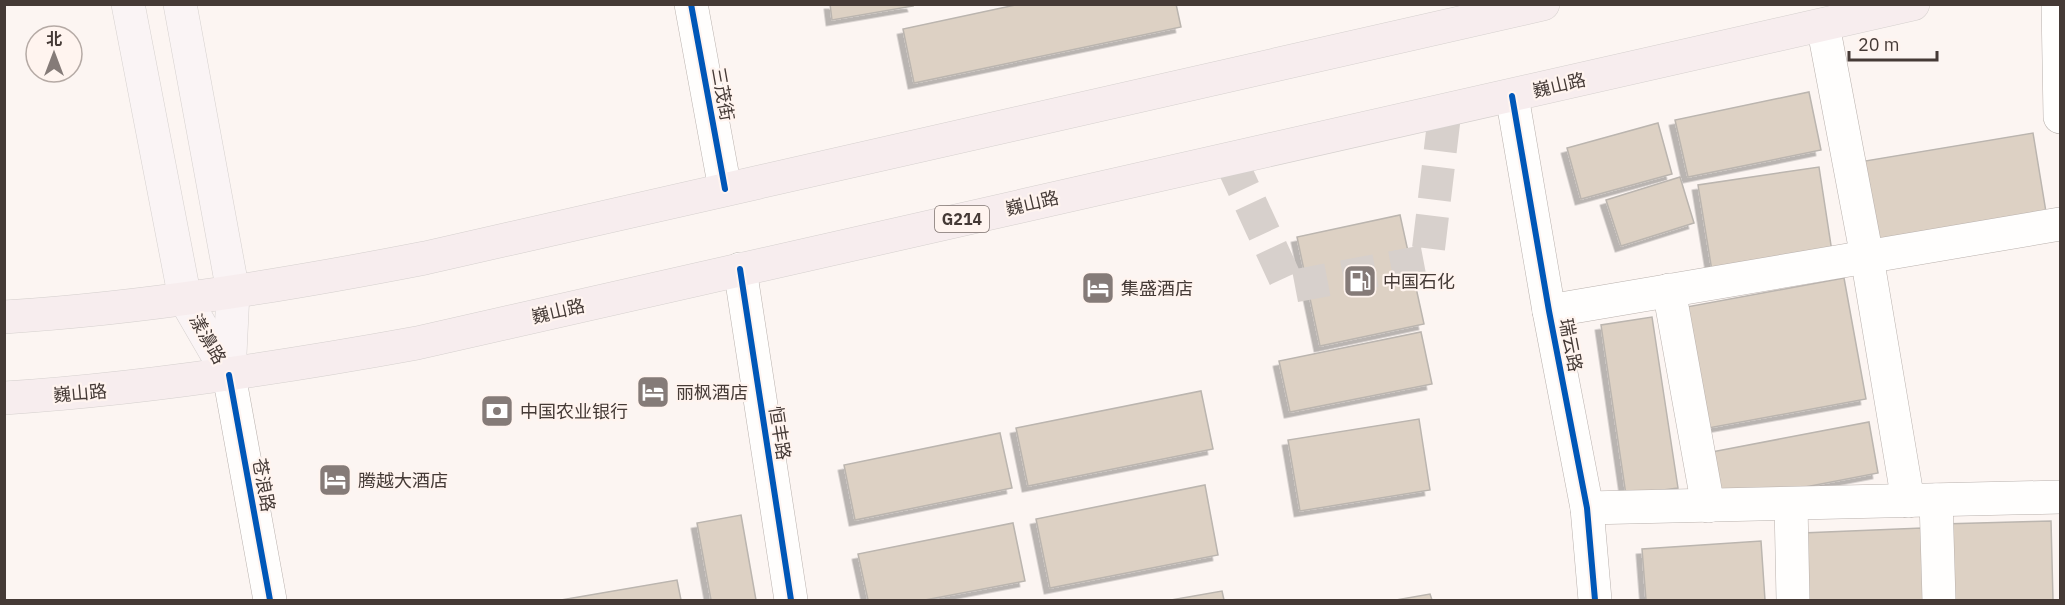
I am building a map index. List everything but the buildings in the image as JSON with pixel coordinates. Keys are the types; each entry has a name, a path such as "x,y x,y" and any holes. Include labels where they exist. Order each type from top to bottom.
{"highway":[{"path":"4,317 185,299 425,258 1471,13 1543,4"},
{"name":"巍山路","path":"4,399 229,375 417,343 1913,4"}],"main road":[{"name":"漾濞路","path":"128,4 185,299 229,375"},
{"name":"漾濞路","path":"180,4 233,292 229,375"}],"street":[{"name":"三茂街","path":"691,4 725,189"},
{"path":"2058,4 2061,117"},
{"path":"1823,25 1867,257 1922,501 1939,600"},
{"name":"瑞云路","path":"1512,96 1549,311 1587,508 1595,600"},
{"path":"1549,311 2061,224"},
{"name":"恒丰路","path":"740,269 791,600"},
{"path":"1669,290 1708,506"},
{"name":"苍浪路","path":"229,375 270,600"},
{"path":"1587,508 2061,497"},
{"path":"1791,504 1793,600"}],"tunnel":[{"path":"1230,159 1289,287 1427,261 1445,111"}],"cycle path":[{"path":"691,4 725,189"},
{"path":"1512,96 1549,311 1587,508 1595,600"},
{"path":"740,269 791,600"},
{"path":"229,375 270,600"}],"place":[{"name":"中国石化","path":"1360,281"},
{"name":"集盛酒店","path":"1098,288"},
{"name":"丽枫酒店","path":"653,392"},
{"name":"中国农业银行","path":"497,411"},
{"name":"腾越大酒店","path":"335,480"}]}
